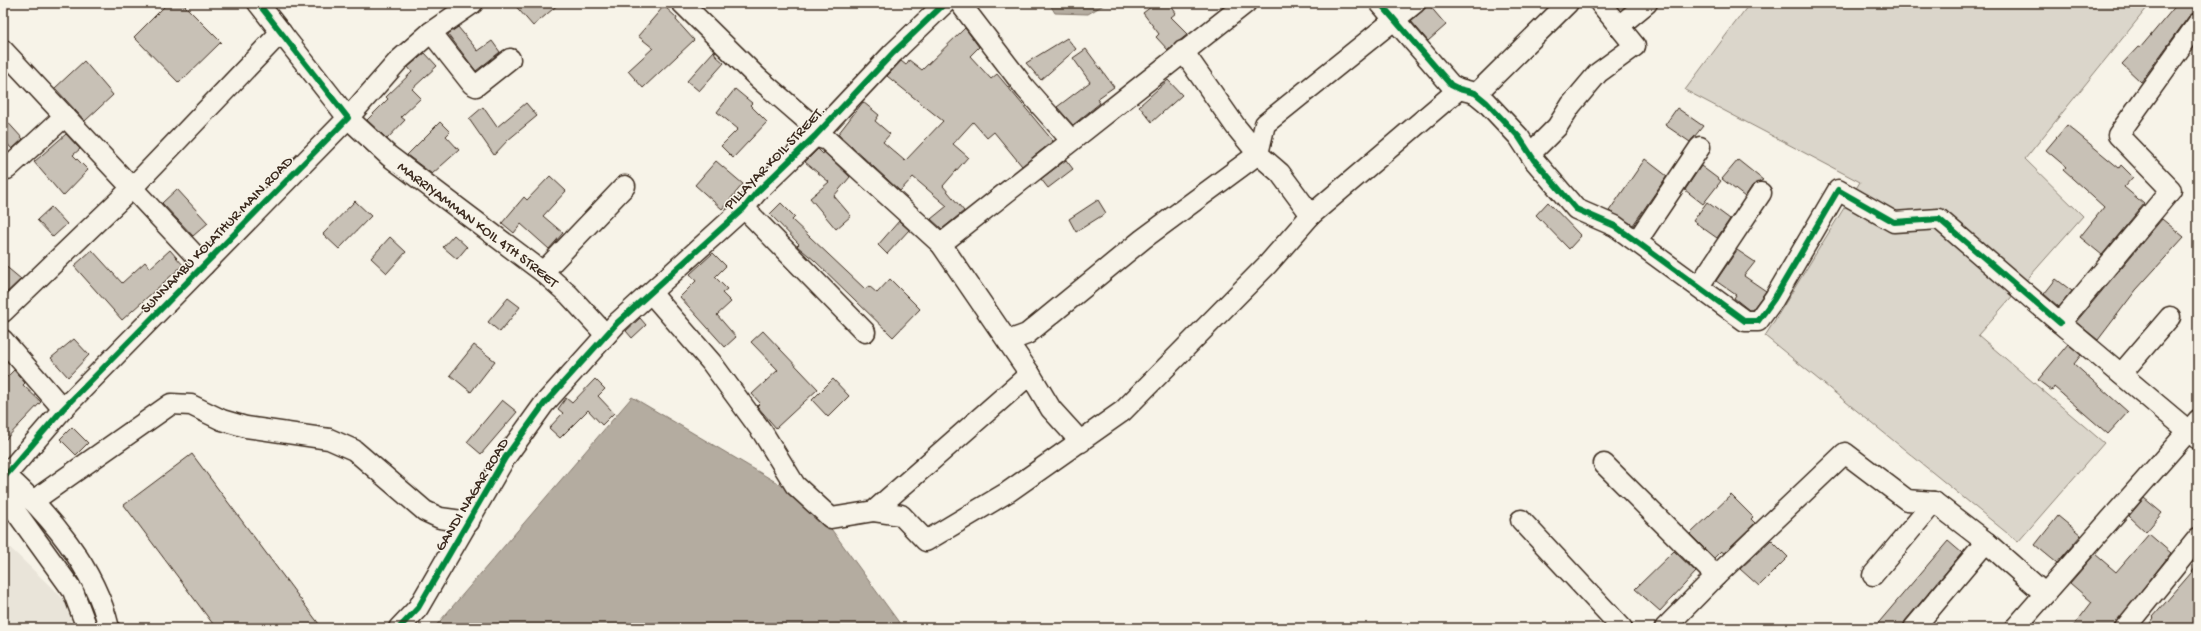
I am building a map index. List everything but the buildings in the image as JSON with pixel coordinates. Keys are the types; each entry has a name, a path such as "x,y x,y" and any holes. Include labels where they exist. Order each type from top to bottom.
{"street":[{"path":"258,3 348,118"},
{"name":"SUNNAMBU KOLATHUR MAIN ROAD","path":"4,474 63,409 348,118 398,61 431,32 473,3"},
{"path":"682,3 758,78 817,133 827,140 941,244 1030,374 1051,410 1081,442"},
{"name":"PILLAYAR KOIL STREET.","path":"611,329 744,208 756,193 817,133 893,53 945,3"},
{"path":"960,3 1025,88 1071,140"},
{"path":"941,244 1183,51 1246,3"},
{"path":"1380,3 1451,85 1486,102 1519,137 1530,154 1576,209 1615,226 1745,321 1758,321 1774,299 1820,218 1838,190 1894,222 1939,220 2121,374 2195,430 2015,628"},
{"path":"1008,341 1027,334 1143,240 1258,154 1265,124 1394,18 1415,3"},
{"path":"652,293 711,362 763,433 795,485 830,518 874,511 901,515 926,541 1008,492 1123,411 1268,264 1311,215 1467,92 1568,3"},
{"path":"1530,154 1557,127 1571,105 1598,74 1635,46 1600,3"},
{"path":"1619,26 1647,3"},
{"path":"2060,323 2171,190 2118,135 2198,23"},
{"path":"3,312 132,188 281,32"},
{"path":"431,32 472,84 476,86 510,59"},
{"path":"1183,51 1236,127 1258,154 1280,173 1311,215"},
{"path":"4,52 204,265"},
{"path":"7,169 65,116"},
{"name":"MARRIYAMMAN KOIL 4TH STREET","path":"348,118 389,156 543,272 611,329"},
{"path":"1637,241 1700,147"},
{"path":"543,272 625,186"},
{"path":"1699,286 1761,193"},
{"path":"744,208 865,332"},
{"path":"2121,374 2170,317"},
{"name":"GANDI NAGAR ROAD","path":"399,628 418,608 505,458 544,404 611,329"},
{"path":"3,340 63,409"},
{"path":"874,511 1030,374"},
{"path":"33,500 171,404 191,405 222,420 246,427 329,438 354,450 425,511 440,518 469,522"},
{"path":"1665,628 1716,576 1845,453 1907,500 1934,502 1986,542 2045,594"},
{"path":"1604,464 1716,576"},
{"path":"4,474 33,500 74,551 104,605 109,628"},
{"path":"4,474 16,512 73,591 87,628"},
{"path":"1873,575 1934,502"},
{"path":"1521,520 1622,628"},
{"path":"2125,628 2198,538"},
{"path":"1914,628 1986,542"}],"shaded area":[{"path":"1049,3 1107,3 1088,14 1055,13"},
{"path":"1750,3 2151,3 2025,159 2083,216 1978,335 2104,443 2018,542 1765,336 1860,182 1685,90"},
{"path":"632,397 813,504 903,628 434,628"},
{"path":"3,541 75,610 68,628 3,628"}],"cycle path":[{"path":"6,475 63,409 348,118 258,3"},
{"path":"399,628 418,608 505,458 544,404 617,323 744,208 756,193 815,136 893,53 945,3"},
{"path":"1380,3 1451,85 1459,89 1475,93 1486,102 1519,137 1534,160 1576,209 1615,226 1745,321 1758,321 1774,299 1838,190 1894,222 1939,219 2060,323"}]}
